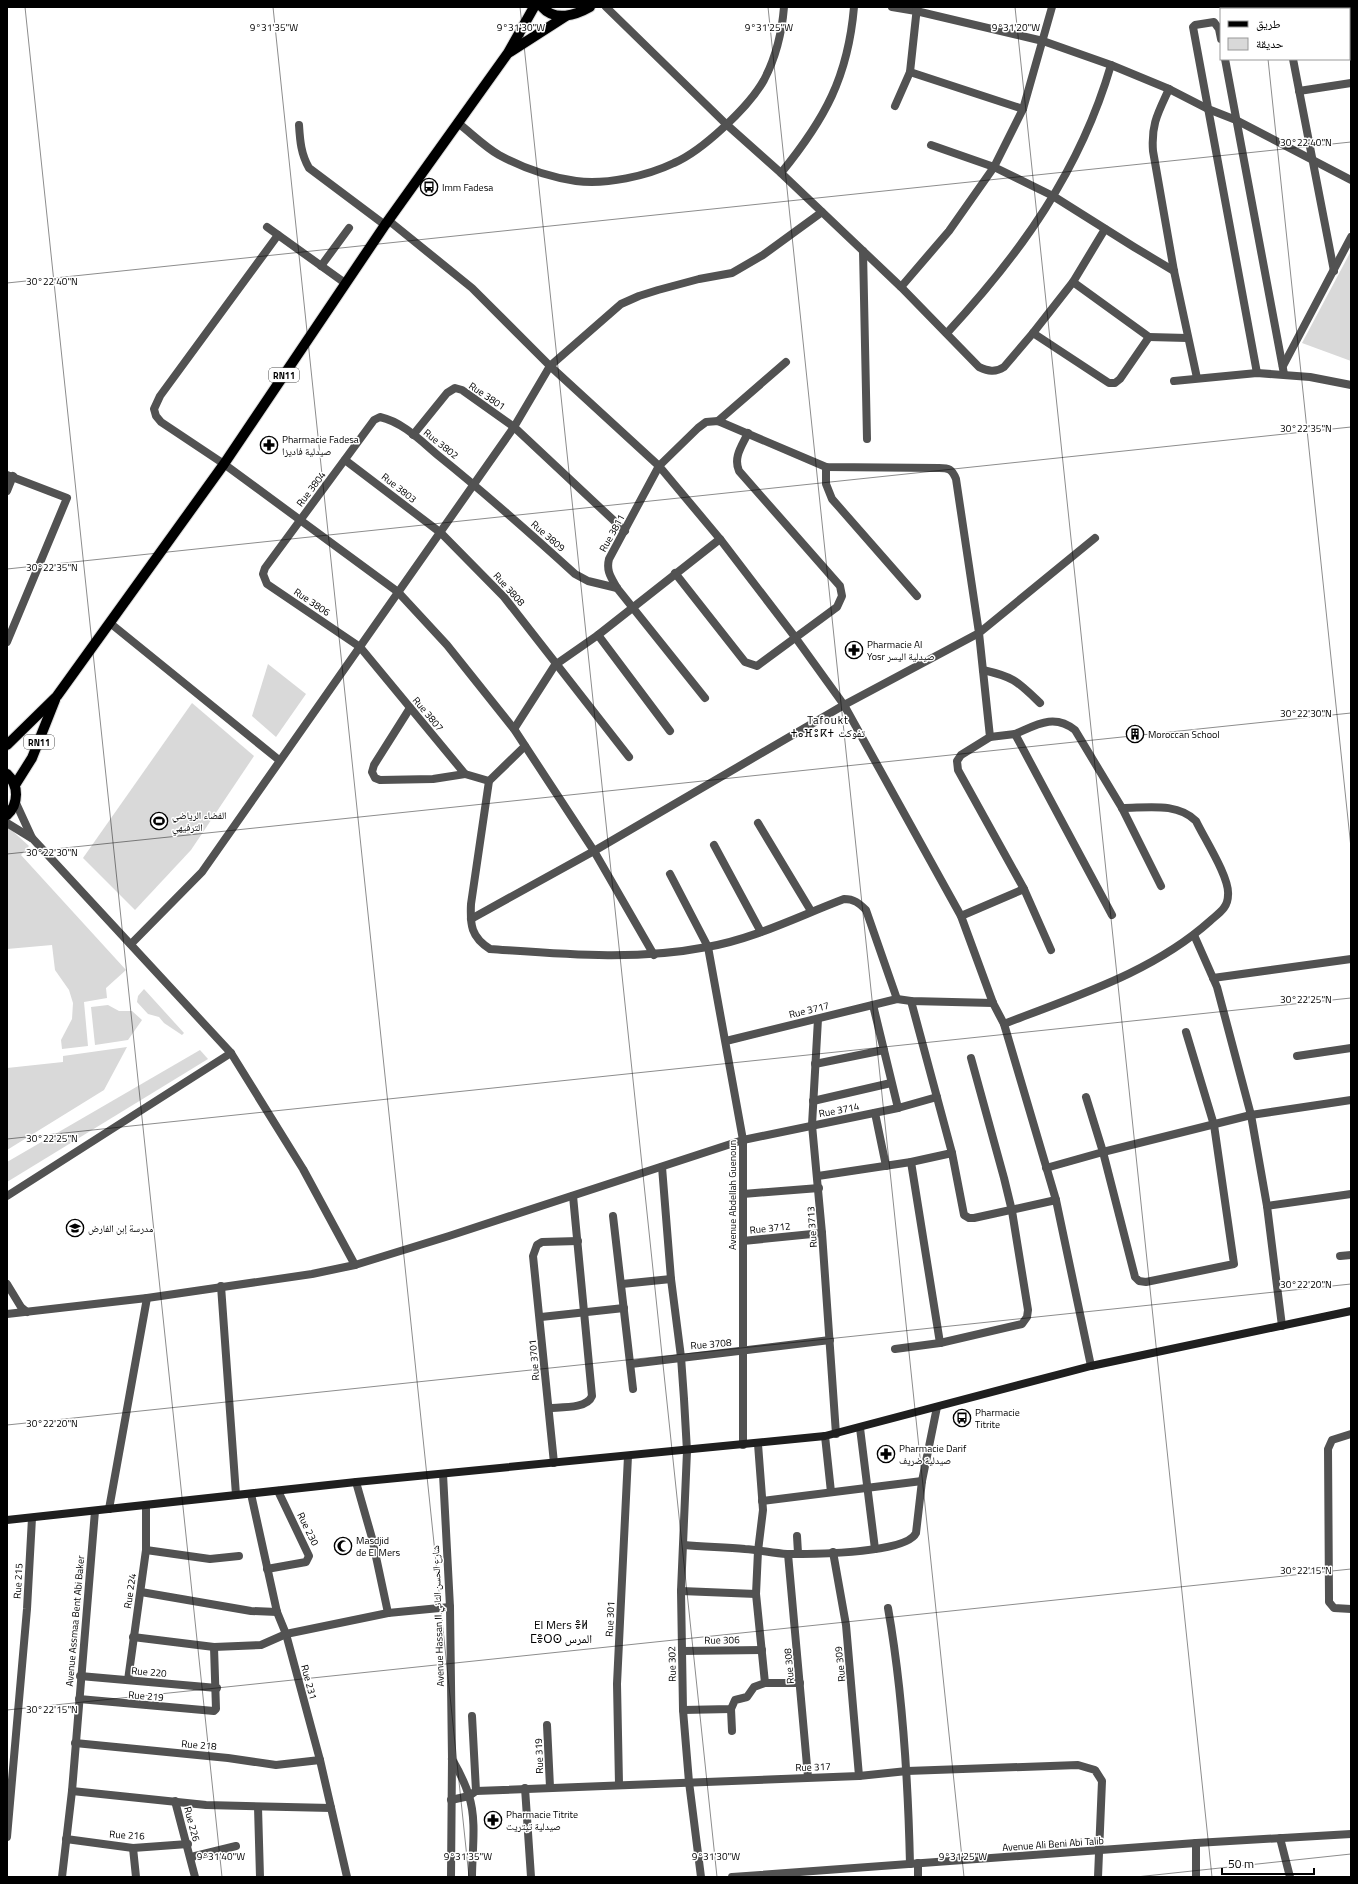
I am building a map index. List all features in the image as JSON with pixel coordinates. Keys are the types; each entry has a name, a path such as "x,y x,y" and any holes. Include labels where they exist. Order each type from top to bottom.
{"main road":[{"name":"RN11","path":"7,745 57,696 224,464 386,222 508,53 534,7"},
{"path":"542,7 554,14 566,16"},
{"name":"RN11","path":"508,53 566,16 576,14 590,7"},
{"name":"RN11","path":"15,785 32,758 57,696"},
{"path":"7,774 15,785 15,802 7,815"}],"street":[{"path":"606,7 726,124 781,172 901,287 979,367 988,371 999,371 1004,367 1033,334 1073,282 1106,229"},
{"path":"458,123 498,154 538,172 577,181 617,181 674,163 698,149 726,124 744,107 764,80 774,57 780,34 784,7"},
{"path":"781,172 810,135 832,96 849,48 854,7"},
{"path":"892,7 917,9 1043,41 1111,65 1169,89 1208,109 1236,120 1351,180"},
{"path":"901,287 950,232 994,167 1023,109 1052,7"},
{"path":"895,106 910,72 917,9"},
{"path":"1220,34 1219,29 1214,22 1195,25 1193,27 1257,373"},
{"path":"1225,60 1283,370"},
{"path":"1293,60 1334,271"},
{"path":"947,333 978,299 1027,237 1053,196 1078,152 1101,97 1111,65"},
{"path":"910,72 1023,109"},
{"path":"1299,90 1351,83"},
{"path":"1169,89 1155,121 1152,135 1153,151 1174,270 1197,378"},
{"path":"299,125 301,149 310,168 386,222 472,288 550,366 659,466 720,539 795,637 844,705 961,916 993,1003 1004,1024 1056,1200 1091,1366"},
{"path":"931,145 994,167 1053,196 1174,270"},
{"path":"131,944 202,872 279,760 441,533 514,427 550,366 621,304 658,290 699,279 732,273 763,255 822,212"},
{"path":"267,227 345,283"},
{"path":"320,266 349,228"},
{"path":"278,235 160,396 154,409 156,416 161,422 224,464 398,592 447,645 514,729 594,851 654,955"},
{"path":"1283,370 1351,237"},
{"path":"863,251 867,439"},
{"path":"1073,282 1149,337 1188,338"},
{"path":"1033,334 1109,383 1114,383 1120,379 1149,337"},
{"path":"786,362 718,421 826,467 948,468 953,472 956,479 979,633 990,737"},
{"path":"1174,381 1283,370 1351,385"},
{"name":"Rue 3801","path":"413,435 447,393 455,388 462,390 514,427 625,531"},
{"name":"Rue 3804","path":"265,568 374,420 380,416 394,421"},
{"name":"Rue 3802","path":"394,421 474,484"},
{"name":"Rue 3811","path":"705,698 618,588 609,574 607,567 609,559 659,466 698,428 706,422 718,421"},
{"path":"675,573 745,662 750,666 757,666 837,607 842,596 840,586 739,471 736,463 737,456 748,433"},
{"name":"Rue 3803","path":"345,460 441,533"},
{"path":"826,467 826,484 832,499 917,596"},
{"path":"7,491 10,476 67,498 7,642"},
{"name":"Rue 3809","path":"474,484 575,574 588,581 618,588"},
{"name":"Rue 3808","path":"441,533 504,597 531,630 555,665 628,757"},
{"path":"470,919 594,851 844,705 979,633 1095,538"},
{"path":"514,729 555,665 598,635 720,539"},
{"name":"Rue 3806","path":"265,568 262,574 267,584 360,647"},
{"path":"110,623 279,760"},
{"path":"598,635 670,731"},
{"name":"Rue 3807","path":"360,647 465,774"},
{"path":"982,670 1005,675 1018,682 1040,704"},
{"path":"410,708 374,765 372,772 375,778 380,780 433,779 465,774 489,781"},
{"path":"1051,950 1024,888 958,770 957,761 961,755 990,737 1015,734 1040,723 1054,720 1068,724 1075,730 1122,808 1161,886"},
{"path":"1015,734 1112,915"},
{"path":"525,746 489,781 470,919 473,933 480,942 490,948 584,956 654,955 708,947 761,932 811,911 844,899 851,899 859,903 866,910 897,999 911,1002 993,1003"},
{"path":"15,802 33,838 232,1053 304,1169 355,1265"},
{"path":"1004,1024 1105,985 1152,962 1194,935 1226,906 1229,895 1227,883 1196,821 1188,813 1176,808 1122,808"},
{"path":"7,823 33,838"},
{"path":"758,823 811,911"},
{"path":"714,845 761,932"},
{"name":"Avenue Abdellah Guenoun","path":"670,874 708,947 743,1140 743,1445"},
{"path":"961,916 1024,888"},
{"path":"1194,935 1213,978 1222,1006 1251,1115 1267,1206 1282,1326"},
{"path":"1213,978 1351,959"},
{"name":"Rue 3717","path":"726,1041 897,999"},
{"path":"911,1002 952,1153 964,1214 968,1218 974,1218 1012,1211 1056,1200"},
{"path":"873,1005 898,1108"},
{"name":"Rue 3713","path":"818,1019 812,1125 819,1188 836,1434"},
{"path":"1086,1097 1103,1152 1130,1264 1135,1277 1139,1281 1146,1282 1234,1264 1214,1125 1186,1032"},
{"path":"1297,1056 1351,1048"},
{"path":"815,1064 884,1050"},
{"path":"7,1196 232,1053"},
{"path":"896,1349 940,1343 1022,1324 1027,1317 1028,1310 1012,1211 970,1058"},
{"path":"813,1100 891,1083"},
{"name":"Rue 3714","path":"7,1314 146,1298 312,1274 355,1265 743,1140 898,1108 937,1097"},
{"path":"1046,1168 1103,1152 1251,1115 1351,1100"},
{"path":"875,1113 886,1166"},
{"path":"818,1176 911,1162 952,1153"},
{"path":"911,1162 940,1343"},
{"name":"Rue 302","path":"662,1167 671,1279 681,1357 687,1451 682,1591 683,1710 689,1782 701,1877"},
{"path":"743,1194 819,1188"},
{"path":"1267,1206 1351,1194"},
{"path":"549,1408 584,1404 590,1400 592,1396 573,1196"},
{"path":"614,1216 633,1389"},
{"name":"Rue 3712","path":"743,1241 822,1233"},
{"name":"Rue 3701","path":"554,1463 534,1256 537,1245 542,1242 578,1241"},
{"path":"1340,1256 1351,1255"},
{"path":"622,1284 671,1279"},
{"path":"7,1284 21,1307 27,1312"},
{"path":"221,1286 236,1495"},
{"path":"109,1509 146,1298"},
{"path":"541,1317 624,1308"},
{"path":"7,1520 356,1482 687,1451 825,1436 1091,1366 1351,1311"},
{"name":"Rue 3708","path":"631,1364 681,1357 742,1352 830,1340"},
{"path":"684,1546 788,1554 852,1552 875,1549 910,1540 916,1533 922,1481 937,1407"},
{"path":"860,1428 875,1549"},
{"path":"1351,1434 1332,1440 1328,1449 1329,1602 1334,1608 1351,1609"},
{"path":"825,1436 831,1492"},
{"path":"758,1444 763,1514 758,1551 756,1594 765,1683"},
{"name":"Rue 301","path":"619,1784 617,1684 628,1456"},
{"name":"Avenue Hassan II شارع الحسن الثاني","path":"443,1474 450,1607 452,1759 451,1877"},
{"path":"762,1501 922,1481"},
{"path":"356,1482 377,1559 388,1613"},
{"name":"Rue 230","path":"267,1569 306,1562 309,1556 278,1491"},
{"name":"Rue 231","path":"250,1494 277,1612 286,1634 320,1760 347,1877"},
{"name":"Rue 224","path":"128,1680 146,1550 146,1505"},
{"name":"Avenue Assmaa Bent Abi Baker","path":"62,1877 72,1791 80,1676 95,1511"},
{"name":"Rue 215","path":"7,1837 27,1609 32,1518"},
{"path":"797,1536 798,1553"},
{"path":"146,1550 210,1559 240,1556"},
{"name":"Rue 309","path":"832,1552 846,1626 859,1776"},
{"name":"Rue 308","path":"788,1554 808,1777"},
{"path":"682,1591 756,1594"},
{"path":"140,1592 251,1611 277,1612"},
{"path":"133,1637 214,1647 261,1645 286,1634 388,1613 450,1607"},
{"path":"888,1608 902,1706 914,1864 918,1877"},
{"path":"214,1647 217,1688"},
{"name":"Rue 306","path":"682,1651 762,1650"},
{"name":"Rue 220","path":"80,1676 217,1688"},
{"path":"732,1731 732,1709 735,1700 747,1698 754,1687 765,1683 800,1683"},
{"name":"Rue 219","path":"79,1699 212,1711 216,1709 217,1688"},
{"path":"683,1710 732,1709"},
{"path":"472,1716 473,1793"},
{"name":"Rue 319","path":"547,1725 550,1787"},
{"name":"Rue 218","path":"75,1743 228,1758 276,1765 320,1760"},
{"name":"Avenue Hassan II شارع الحسن الثاني","path":"452,1759 473,1793 472,1877"},
{"name":"Rue 317","path":"451,1800 473,1793 525,1788 859,1776 907,1771 1078,1765 1095,1770 1102,1781 1098,1877"},
{"path":"525,1788 531,1877"},
{"path":"72,1791 176,1800 206,1805 331,1808"},
{"name":"Rue 226","path":"176,1800 196,1877"},
{"path":"258,1807 260,1877"},
{"name":"Avenue Ali Beni Abi Talib","path":"732,1877 1196,1843 1351,1834"},
{"path":"1280,1838 1290,1877"},
{"name":"Rue 216","path":"66,1839 133,1848 188,1844"},
{"path":"1196,1843 1196,1877"},
{"path":"191,1857 236,1846"},
{"path":"133,1848 136,1877"}],"green space":[{"path":"1351,251 1351,361 1302,343"},
{"path":"268,664 306,694 276,737 252,716"},
{"name":"الفضاء الرياضي الترفيهي","path":"192,703 254,756 191,850 135,910 83,858"},
{"path":"7,826 29,846 21,855 126,970 106,988 107,998 84,1002 88,1046 62,1049 61,1040 72,1019 73,1003 69,990 55,970 52,945 7,949"},
{"path":"144,989 184,1033 182,1035 164,1023 159,1017 148,1014 137,1002 138,996"},
{"path":"108,1005 119,1011 132,1011 142,1020 128,1040 95,1045 91,1007"},
{"path":"127,1047 104,1090 7,1150 7,1068 63,1062 63,1056"},
{"path":"200,1050 208,1059 7,1182 7,1162"}],"place":[{"name":"Imm Fadesa","path":"429,187"},
{"name":"Pharmacie Fadesa صيدلية فاديزا","path":"269,445"},
{"name":"Pharmacie Al Yosr صيدلية اليسر","path":"854,650"},
{"name":"Moroccan School","path":"1135,734"},
{"name":"الفضاء الرياضي الترفيهي","path":"159,821"},
{"name":"مدرسة إبن الفارض","path":"75,1228"},
{"name":"Pharmacie Titrite","path":"962,1418"},
{"name":"Pharmacie Darif صيدلية ضريف","path":"886,1454"},
{"name":"Masdjid de El Mers","path":"343,1546"},
{"name":"Pharmacie Titrite صيدلية تيتريت","path":"493,1820"}],"district":[{"name":"Tafoukt ⵜⴰⴼⵓⴽⵜ تفوكت","path":"828,726"},
{"name":"El Mers ⴻⵍ ⵎⴻⵔⵙ المرس","path":"561,1631"}]}
